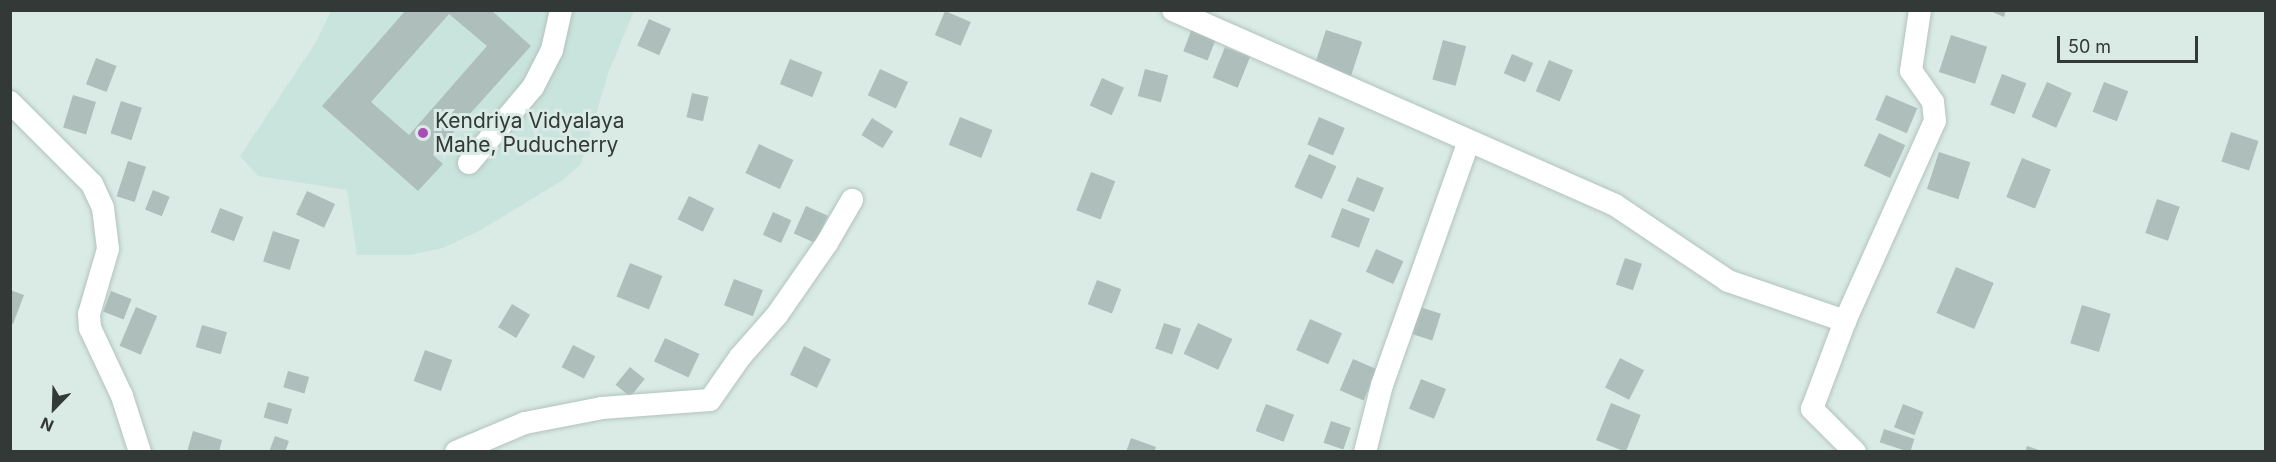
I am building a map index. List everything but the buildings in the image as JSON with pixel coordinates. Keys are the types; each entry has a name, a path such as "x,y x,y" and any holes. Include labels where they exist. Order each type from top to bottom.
{"street":[{"path":"469,163 533,87 552,50 561,10"},
{"path":"1173,10 1468,143 1615,205 1728,281 1845,321"},
{"path":"1855,452 1812,409 1845,321 1935,121 1933,102 1911,71 1920,10"},
{"path":"10,102 92,184 103,208 108,249 89,314 90,328 122,396 140,452"},
{"path":"1365,452 1382,385 1468,143"},
{"path":"456,452 525,423 547,418 602,408 710,400 740,357 777,315 852,200"}],"shaded area":[{"name":"Kendriya Vidyalaya Mahe, Puducherry","path":"331,11 634,11 609,71 581,164 563,180 479,231 443,248 410,255 357,255 347,190 258,176 240,156 316,42"}],"place":[{"name":"Kendriya Vidyalaya Mahe, Puducherry","path":"423,133"}]}
